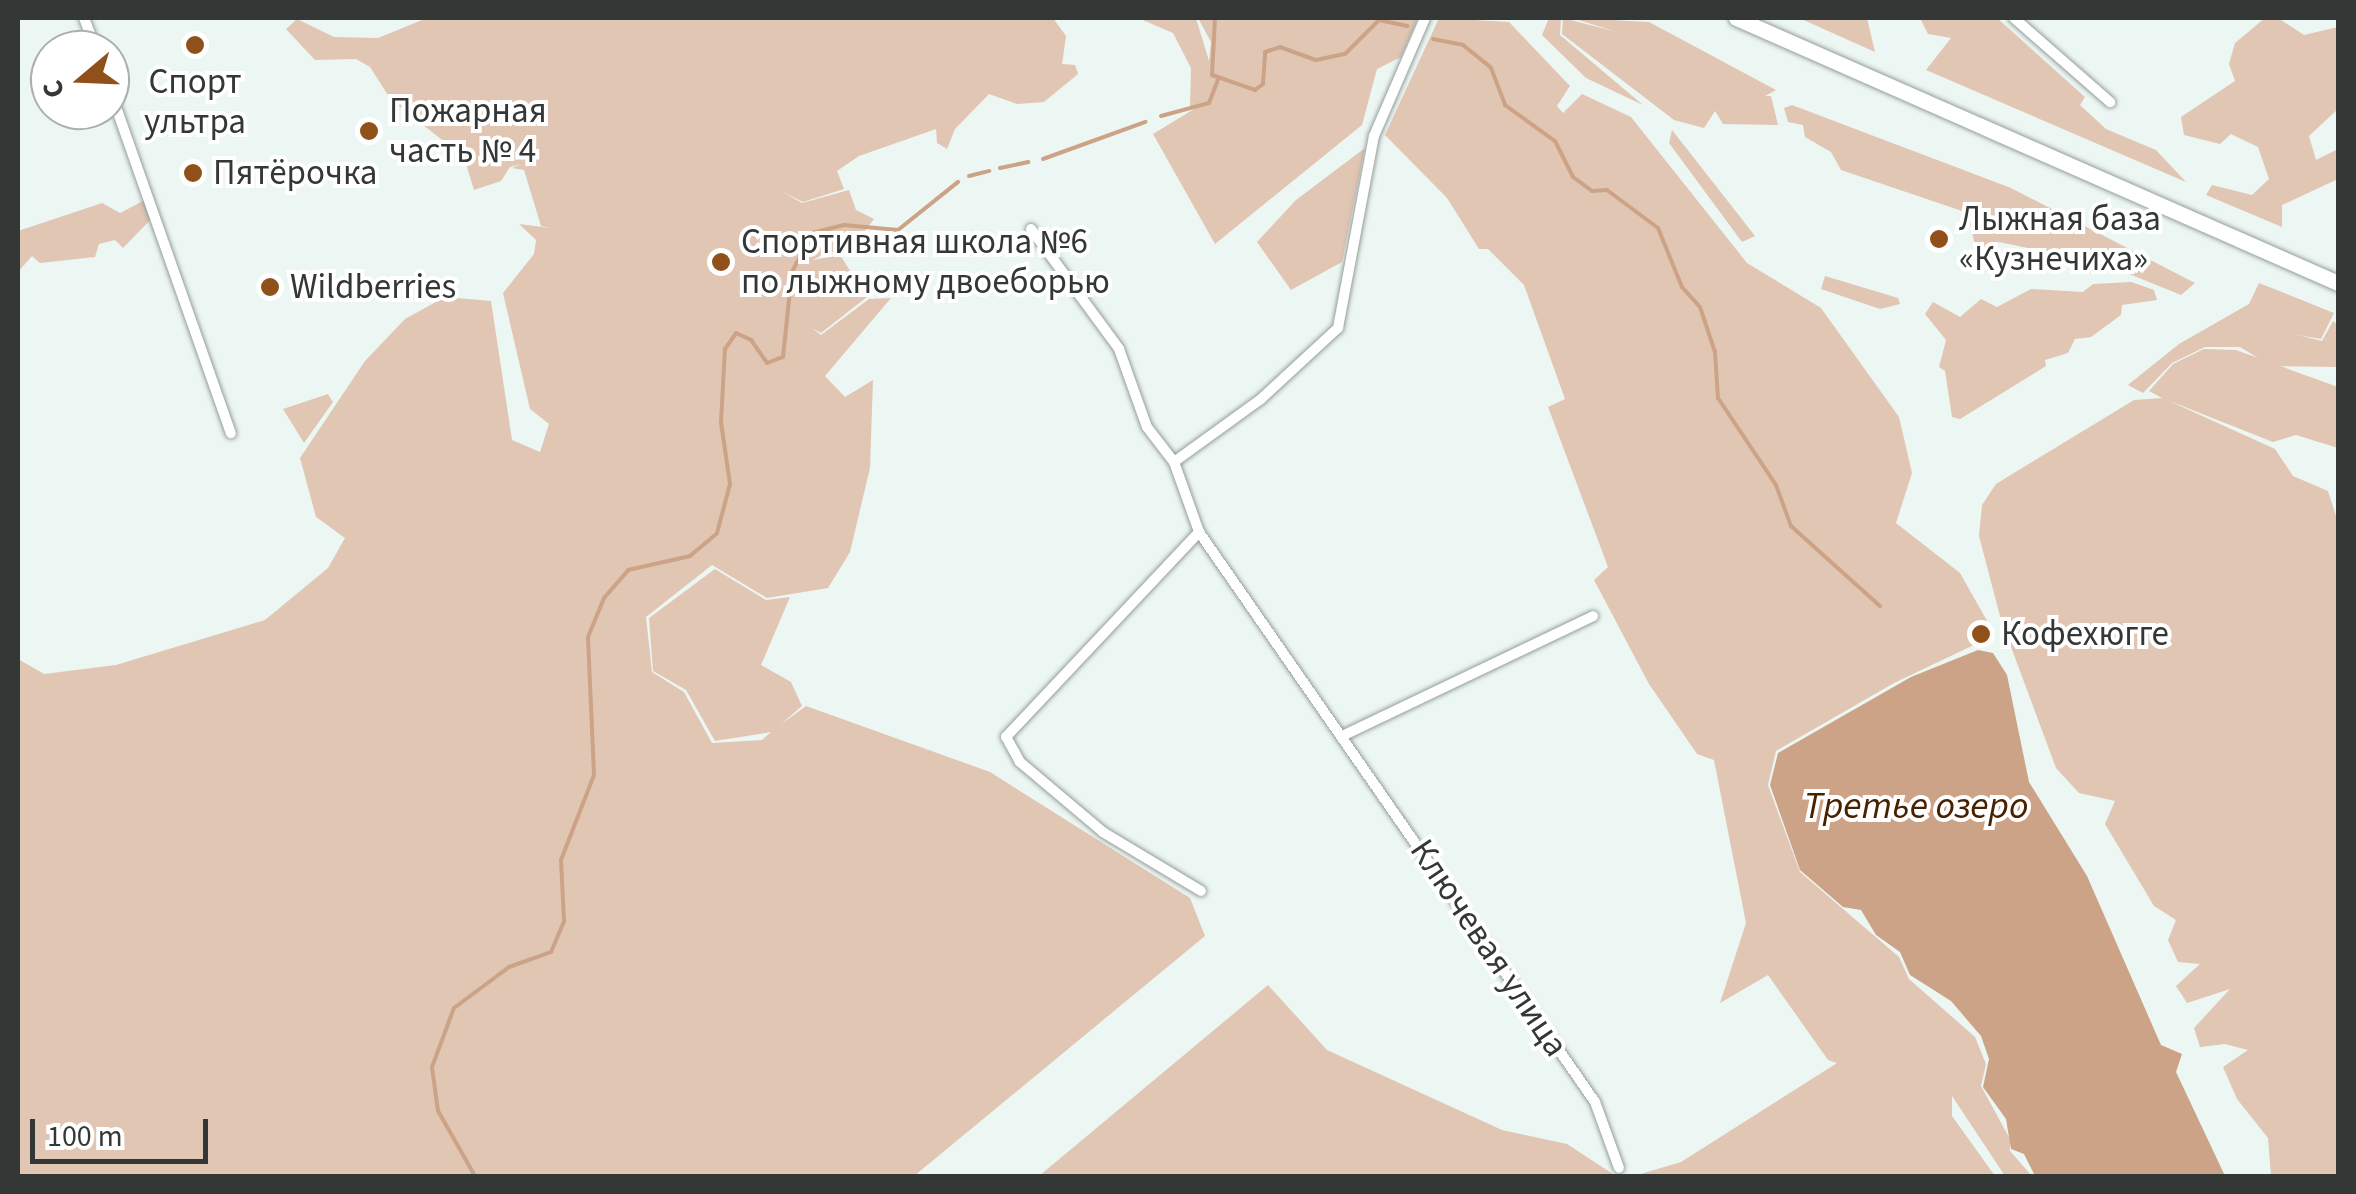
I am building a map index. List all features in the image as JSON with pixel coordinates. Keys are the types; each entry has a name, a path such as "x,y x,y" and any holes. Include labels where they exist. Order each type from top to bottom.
{"main road":[{"path":"1736,18 2338,283"}],"street":[{"path":"1174,462 1261,400 1338,328 1374,136 1425,18"},
{"path":"2014,18 2110,102"},
{"path":"124,130 231,433"},
{"name":"Ключевая улица","path":"1031,229 1119,349 1147,427 1174,462 1199,532 1596,1102 1619,1168"},
{"path":"1199,532 1006,736 1020,762 1102,832 1201,891"},
{"path":"1344,735 1594,616"}],"shaded area":[{"path":"427,18 1053,18 1066,36 1062,64 1075,65 1078,74 1044,102 1017,104 989,94 955,129 947,149 937,143 936,129 859,156 837,171 844,189 803,202 783,192 802,203 849,190 856,210 874,219 848,253 827,252 813,260 840,255 867,297 821,333 812,328 821,335 869,299 891,298 825,376 845,397 873,380 870,468 850,552 828,588 767,598 712,565 646,617 652,672 684,692 712,743 762,740 771,732 715,741 686,690 653,671 649,618 715,569 766,600 790,597 761,665 791,682 802,706 780,725 806,706 990,772 1190,898 1205,936 914,1176 18,1176 18,659 44,674 116,665 265,620 328,568 345,538 316,517 300,458 365,361 405,319 445,297 491,301 512,440 540,452 549,424 530,409 503,293 534,254 536,240 519,224 550,228 541,226 524,170 512,168 521,164 510,167 501,181 474,190 464,157 391,100 370,67 356,59 315,60 286,29 297,19 334,37 378,38"},
{"path":"1138,18 1196,18 1209,61 1211,42 1198,18 1418,18 1401,57 1377,69 1362,125 1215,244 1153,134 1204,103 1190,108 1191,68 1173,33"},
{"path":"1439,18 1509,22 1570,86 1557,106 1563,113 1582,94 1631,117 1747,263 1821,308 1899,417 1912,473 1896,523 1960,573 1995,635 1894,683 1776,751 1768,785 1800,872 1899,957 1909,979 1975,1037 1986,1064 1981,1086 2010,1139 2010,1151 2032,1176 2005,1176 1952,1096 1952,1116 1995,1176 1634,1176 1681,1162 1837,1063 1828,1060 1768,975 1720,1003 1746,923 1714,760 1697,754 1649,684 1594,580 1608,567 1548,407 1565,399 1524,285 1488,249 1479,249 1447,198 1385,135"},
{"path":"1549,18 1561,18 1560,35 1643,105 1586,78 1542,35"},
{"path":"1563,18 1617,32 1572,18 1649,22 1776,90 1765,96 1771,96 1778,125 1723,124 1715,111 1704,128 1674,120 1562,34"},
{"path":"1799,18 1867,18 1875,52"},
{"path":"1920,18 1997,18 2085,97 2080,105 2106,129 2156,150 2186,182 1926,70 1951,38 1928,34"},
{"path":"2265,18 2278,18 2304,35 2338,27 2338,109 2309,136 2316,160 2338,149 2338,179 2282,205 2282,227 2206,195 2212,185 2252,195 2269,179 2258,147 2231,134 2220,144 2184,135 2181,117 2235,81 2229,64 2235,43"},
{"path":"1792,105 2011,188 2195,283 2181,295 2117,269 2089,273 2043,251 1999,242 1980,269 1968,213 1841,170 1831,152 1805,137 1803,125 1788,122 1784,108"},
{"path":"1672,130 1755,236 1742,242 1669,143"},
{"path":"1365,148 1342,262 1291,290 1257,242 1296,200"},
{"path":"143,201 156,214 123,248 115,240 99,244 95,257 40,263 32,256 18,272 18,231 102,203 120,213"},
{"path":"1825,276 1898,298 1900,304 1880,309 1821,289"},
{"path":"2131,282 2154,290 2157,300 2122,305 2121,315 2091,337 2075,339 2068,353 2045,360 2046,366 1960,419 1952,417 1945,371 1939,367 1946,340 1925,314 1933,302 1960,317 1981,299 1997,307 2031,289 2083,292 2093,284"},
{"path":"2259,283 2334,313 2321,339 2298,335 2322,341 2333,321 2338,325 2338,367 2271,366 2240,347 2205,347 2172,363 2143,393 2128,385 2179,344 2249,304"},
{"path":"2204,349 2236,350 2338,387 2338,448 2296,435 2273,442 2167,400 2275,449 2293,476 2328,491 2338,522 2338,1176 2271,1176 2268,1138 2237,1099 2223,1067 2248,1050 2225,1044 2200,1047 2194,1028 2230,989 2187,1003 2176,986 2200,964 2178,962 2168,940 2176,920 2154,906 2105,824 2115,801 2079,793 2056,768 2001,620 1979,536 1982,505 1996,484 2134,400 2162,398 2149,391 2173,364"},
{"path":"328,394 333,402 304,443 283,409"},
{"path":"1268,985 1327,1050 1502,1130 1567,1144 1616,1176 1039,1176"}],"water":[{"name":"Третье озеро","path":"1978,650 1993,653 2007,675 2029,782 2087,876 2161,1045 2182,1054 2176,1072 2225,1176 2035,1176 2024,1154 2011,1149 2006,1119 1983,1087 1989,1059 1981,1036 1951,1001 1910,975 1900,952 1876,935 1861,910 1843,907 1800,870 1770,785 1778,753 1911,677"}],"waterway":[{"path":"1215,18 1212,75 1255,90 1263,84 1265,52 1280,47 1316,60 1345,54 1379,20 1407,26"},
{"path":"1433,39 1463,45 1491,68 1505,105 1555,141 1573,177 1592,191 1607,190 1658,228 1682,287 1700,307 1715,352 1718,398 1776,485 1791,526 1880,606"},
{"path":"1161,116 1209,103 1218,79"},
{"path":"1043,159 1145,122"},
{"path":"1000,168 1028,162"},
{"path":"969,176 989,171"},
{"path":"475,1176 438,1111 432,1067 454,1008 509,967 551,952 564,921 561,860 594,775 588,637 604,598 628,570 690,556 717,533 730,484 721,422 725,349 736,333 751,340 767,363 783,357 792,272 812,233 844,225 898,230 958,182"}],"place":[{"name":"Спорт ультра","path":"195,45"},
{"name":"Пожарная часть № 4","path":"369,131"},
{"name":"Пятёрочка","path":"193,173"},
{"name":"Лыжная база «Кузнечиха»","path":"1939,239"},
{"name":"Спортивная школа №6 по лыжному двоеборью","path":"721,262"},
{"name":"Wildberries","path":"270,287"},
{"name":"Кофехюгге","path":"1981,634"}]}
